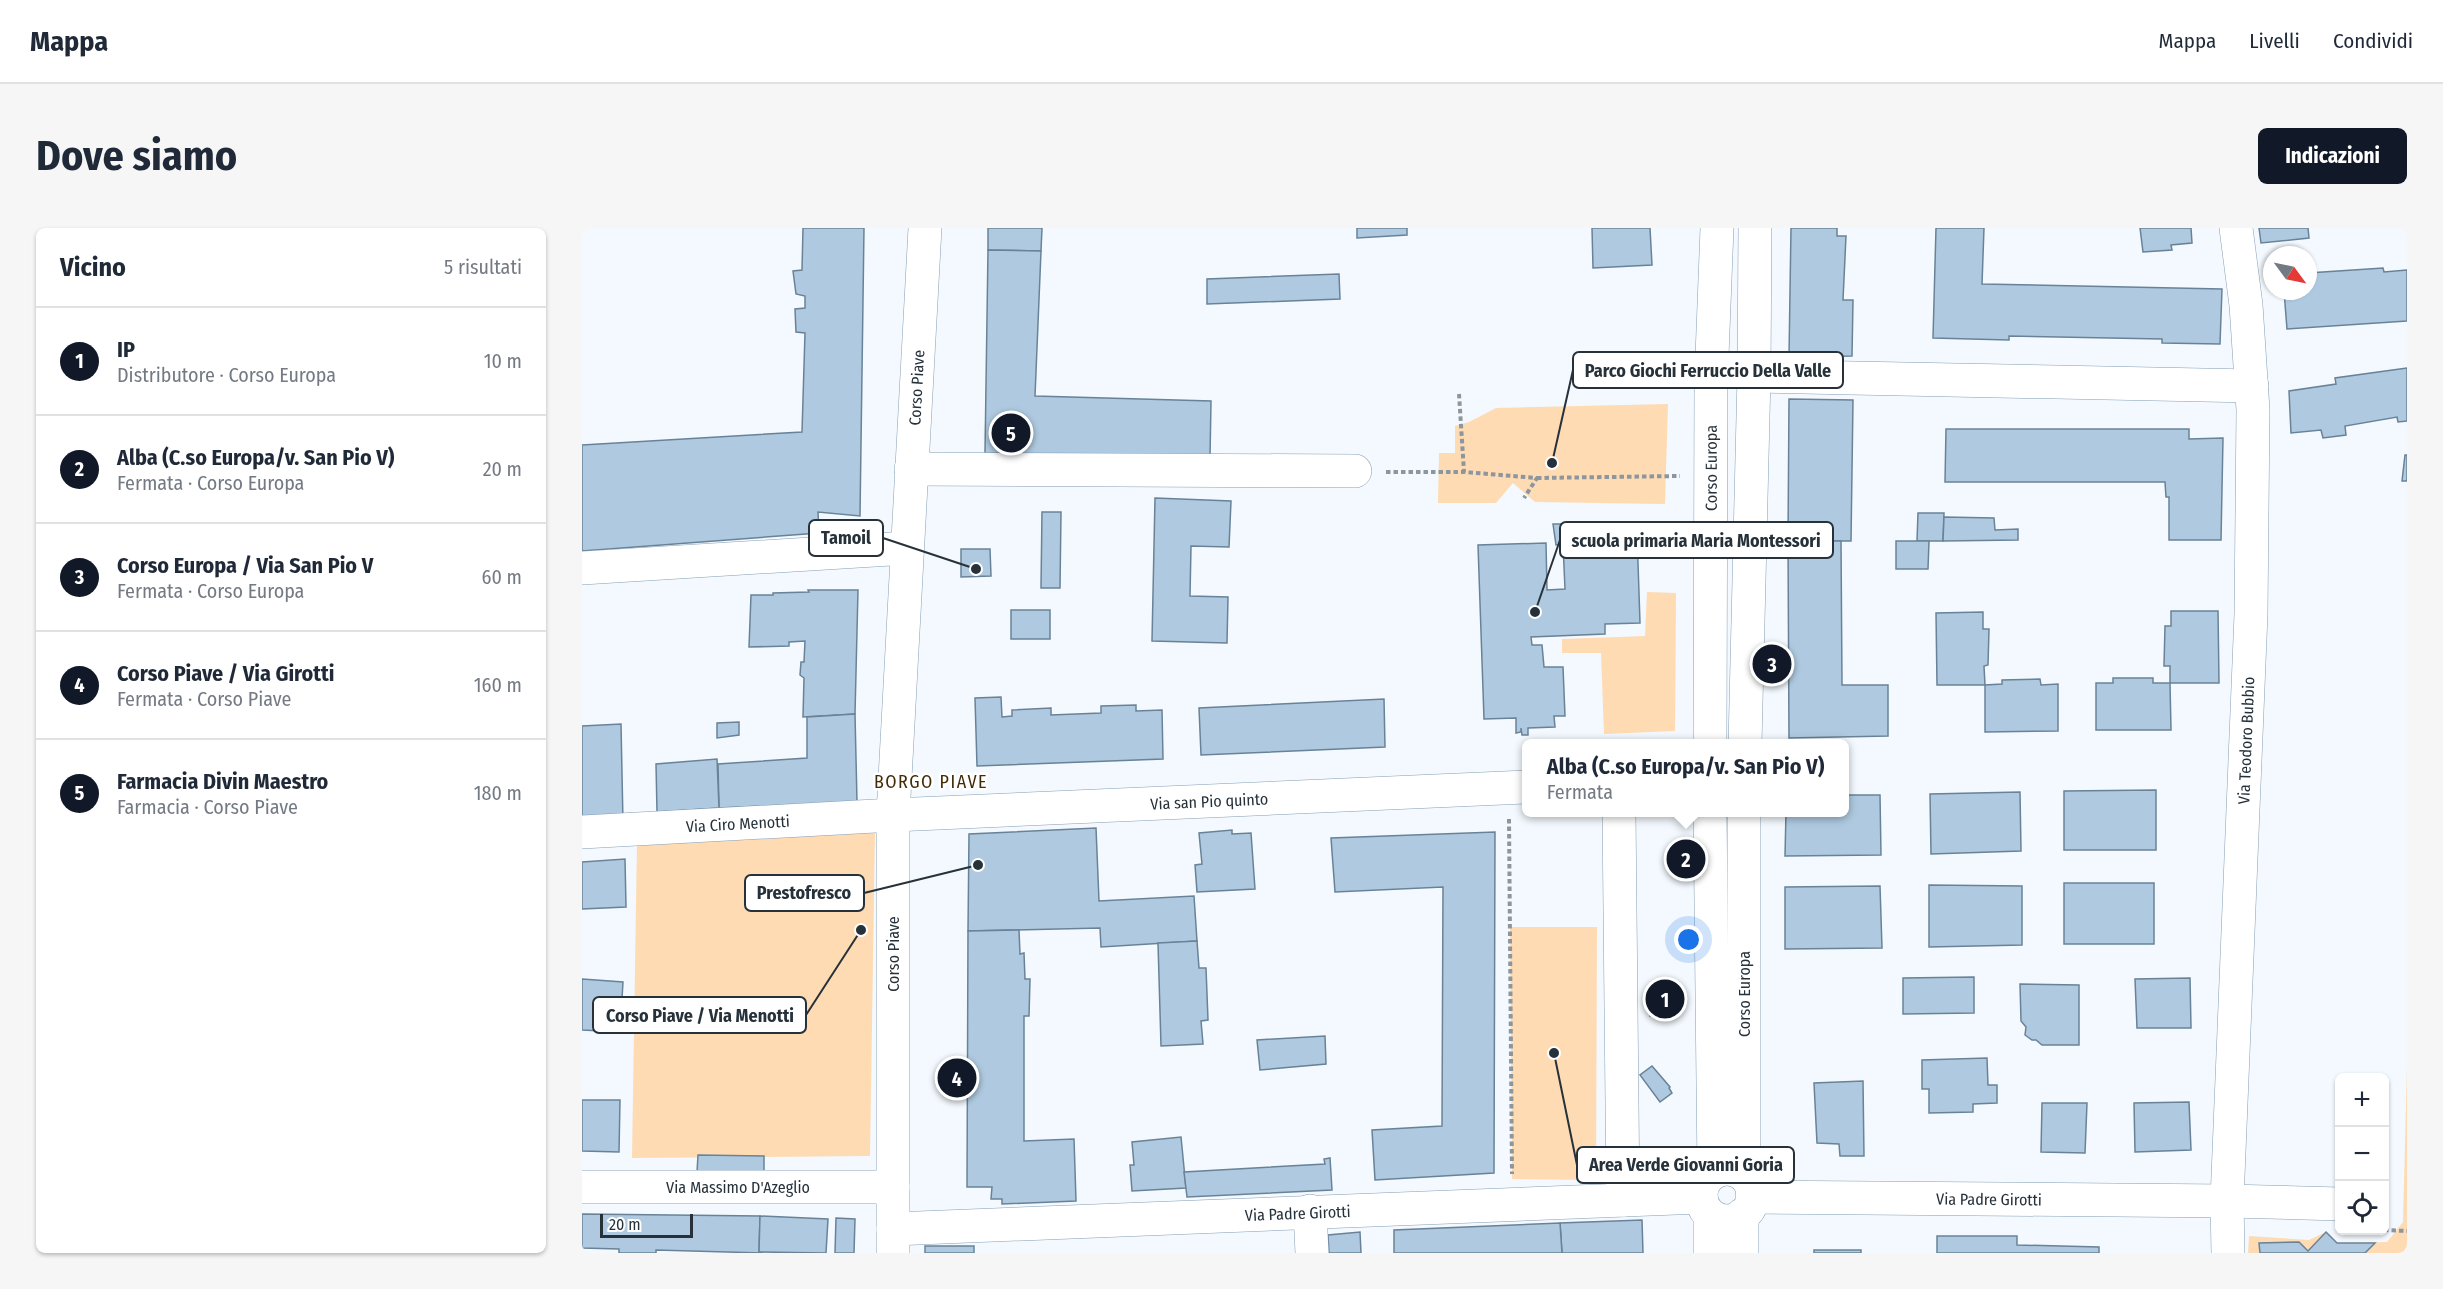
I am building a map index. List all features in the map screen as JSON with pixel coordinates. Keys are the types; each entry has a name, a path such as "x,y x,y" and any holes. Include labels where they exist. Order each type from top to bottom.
{"street":[{"name":"Corso Piave","path":"893,1240 893,815 925,228"},
{"name":"Corso Europa","path":"1710,739 1711,382 1717,228"},
{"path":"1745,739 1754,376 1755,228"},
{"name":"Via Teodoro Bubbio","path":"2228,1253 2227,1201 2251,614 2252,386 2246,305 2236,228"},
{"path":"1754,376 2252,386"},
{"path":"911,469 1355,471"},
{"path":"582,568 907,548"},
{"name":"Via san Pio quinto","path":"893,815 1518,788"},
{"name":"Via Ciro Menotti","path":"582,832 893,815"},
{"path":"1619,817 1623,1200"},
{"name":"Corso Europa","path":"1710,817 1727,1195 1742,1253"},
{"name":"Corso Europa","path":"1710,1253 1727,1195 1744,817"},
{"name":"Via Massimo D'Azeglio","path":"582,1187 893,1187"},
{"name":"Via Padre Girotti","path":"893,1240 1310,1211 1727,1195 2335,1204"},
{"path":"1310,1211 1312,1253"}],"path":[{"path":"1459,394 1464,472"},
{"path":"1355,471 1464,472 1537,478 1711,475"},
{"path":"1524,498 1537,478"},
{"path":"1511,1204 1518,788"},
{"path":"2389,1230 2407,1231"}],"shaded area":[{"path":"1668,404 1665,504 1535,502 1513,483 1496,503 1438,503 1439,453 1455,453 1455,426 1469,422 1496,408"},
{"path":"1647,592 1676,593 1675,731 1604,734 1601,653 1562,653 1562,639 1645,636"},
{"path":"875,829 870,1156 632,1158 637,841"},
{"path":"1510,927 1597,927 1596,1180 1512,1179"},
{"path":"2407,1067 2407,1253 2248,1253 2249,1236 2309,1240 2326,1232 2337,1243 2387,1242 2403,1222"}],"building":[{"path":"803,228 864,228 860,516 818,512 819,533 582,551 582,445 802,432 805,333 796,332 795,309 805,308 805,296 796,294 793,271 802,270"},
{"path":"988,228 1042,228 1041,251 988,250"},
{"path":"1357,228 1407,228 1407,235 1357,238"},
{"path":"1592,228 1650,228 1652,265 1593,268"},
{"path":"1791,228 1837,228 1837,236 1846,236 1843,300 1853,300 1852,356 1789,357"},
{"path":"1936,228 1984,228 1982,284 2222,289 2220,344 2162,343 2162,339 2009,336 2009,340 1933,338"},
{"path":"2140,228 2191,228 2192,243 2171,245 2172,250 2143,252"},
{"path":"2259,228 2308,228 2309,238 2261,243"},
{"path":"988,250 1041,251 1035,396 1211,401 1210,457 985,453"},
{"path":"2383,268 2384,272 2407,270 2407,321 2287,329 2285,300 2317,300 2317,272"},
{"path":"1339,274 1340,299 1207,304 1207,279"},
{"path":"2407,368 2407,421 2398,422 2397,417 2345,426 2346,435 2323,438 2321,430 2291,433 2289,391 2336,384 2335,378"},
{"path":"1789,399 1853,400 1851,541 1788,541"},
{"path":"1946,429 2189,429 2189,439 2223,438 2221,540 2169,540 2169,497 2166,497 2165,482 1945,482"},
{"path":"2405,455 2407,455 2407,481 2402,481"},
{"path":"1155,498 1231,501 1229,547 1191,546 1190,596 1228,597 1227,643 1152,641"},
{"path":"1042,512 1061,512 1060,588 1041,588"},
{"path":"1918,513 1944,513 1943,541 1917,541"},
{"path":"1944,517 1994,518 1995,530 2018,529 2018,540 1943,541"},
{"path":"1553,524 1573,524 1574,535 1637,533 1640,623 1605,624 1605,634 1531,637 1532,645 1542,645 1544,667 1563,667 1565,716 1554,716 1555,727 1528,728 1528,735 1522,735 1521,728 1521,732 1516,733 1516,718 1484,719 1478,545 1546,543 1547,590 1565,589 1563,544 1556,545"},
{"path":"1788,541 1841,541 1842,685 1888,685 1888,736 1789,738"},
{"path":"1896,541 1929,541 1928,569 1896,569"},
{"path":"961,549 990,549 991,576 961,577"},
{"path":"808,590 858,590 855,714 803,717 804,678 800,675 801,662 804,662 805,641 789,642 789,646 749,647 751,595 809,592"},
{"path":"1011,610 1050,610 1050,639 1011,639"},
{"path":"2171,611 2218,611 2219,683 2170,683 2170,666 2164,666 2165,626 2171,626"},
{"path":"1983,612 1983,629 1989,629 1988,665 1984,666 1985,685 1937,685 1936,613"},
{"path":"2113,678 2153,678 2153,683 2170,683 2171,730 2096,730 2096,683 2113,683"},
{"path":"2040,679 2041,685 2058,684 2058,731 1985,732 1985,685 2002,684 2002,680"},
{"path":"1001,697 1002,717 1012,716 1012,710 1051,708 1051,715 1101,713 1101,706 1136,705 1136,711 1162,710 1163,759 977,766 975,698"},
{"path":"1384,699 1385,747 1201,755 1199,708"},
{"path":"855,714 857,802 719,808 718,764 807,758 807,717"},
{"path":"739,722 739,735 717,738 717,723"},
{"path":"621,724 623,823 582,826 582,726"},
{"path":"717,759 719,808 657,812 656,764"},
{"path":"2156,790 2156,850 2064,850 2064,791"},
{"path":"2020,792 2021,851 1931,854 1930,794"},
{"path":"1849,795 1880,795 1881,855 1785,856 1786,817 1849,817"},
{"path":"1096,828 1099,901 1194,896 1197,941 1101,947 1100,928 968,931 969,834"},
{"path":"1232,830 1232,834 1251,833 1255,889 1197,892 1195,865 1202,864 1199,833"},
{"path":"1495,832 1494,1173 1375,1180 1372,1130 1442,1126 1443,887 1335,892 1331,838"},
{"path":"625,859 626,907 582,909 582,862"},
{"path":"2064,883 2154,883 2154,944 2064,944"},
{"path":"1929,885 2022,886 2022,945 1929,947"},
{"path":"1880,886 1882,948 1785,949 1785,887"},
{"path":"1019,930 1020,954 1024,953 1025,979 1030,979 1029,1016 1024,1016 1024,1141 1074,1139 1076,1201 1002,1204 1002,1199 991,1199 992,1187 967,1187 968,931"},
{"path":"1197,941 1199,968 1206,968 1208,1020 1201,1021 1203,1044 1161,1046 1158,943"},
{"path":"1974,977 1974,1013 1903,1014 1903,978"},
{"path":"2190,978 2191,1028 2137,1028 2135,979"},
{"path":"582,979 623,982 620,1032 582,1030"},
{"path":"1651,984 1677,985 1675,1017 1650,1016"},
{"path":"2020,984 2079,985 2079,1045 2042,1045 2025,1035 2026,1027 2021,1021"},
{"path":"1325,1036 1326,1064 1260,1070 1257,1040"},
{"path":"1987,1058 1988,1085 1997,1085 1997,1103 1973,1104 1973,1112 1929,1113 1929,1089 1922,1089 1922,1060"},
{"path":"1652,1066 1670,1087 1672,1093 1660,1102 1640,1075"},
{"path":"1863,1081 1864,1156 1840,1156 1839,1144 1817,1143 1814,1083"},
{"path":"582,1100 620,1100 619,1152 582,1151"},
{"path":"2189,1102 2191,1150 2135,1152 2134,1103"},
{"path":"2042,1103 2087,1103 2085,1153 2041,1152"},
{"path":"1181,1137 1186,1188 1132,1191 1130,1165 1134,1165 1132,1142"},
{"path":"698,1155 764,1156 764,1172 697,1172"},
{"path":"1330,1158 1332,1190 1187,1197 1184,1172 1325,1164 1324,1159"},
{"path":"582,1214 760,1216 759,1252 763,1253 656,1250 656,1253 619,1253 619,1249 582,1248"},
{"path":"760,1216 828,1219 826,1253 759,1252"},
{"path":"836,1218 855,1219 854,1253 835,1253"},
{"path":"1642,1220 1643,1253 1562,1253 1560,1223"},
{"path":"1560,1223 1562,1253 1394,1253 1394,1230"},
{"path":"1360,1232 1361,1253 1329,1253 1328,1235"},
{"path":"2326,1232 2337,1243 2375,1243 2365,1253 2260,1253 2259,1243 2299,1242 2308,1251"},
{"path":"1937,1236 2017,1236 2017,1245 2099,1247 2099,1253 1937,1253"},
{"path":"925,1246 974,1246 974,1253 925,1253"},
{"path":"1814,1250 1861,1250 1861,1253 1814,1253"}],"place":[{"name":"Farmacia Divin Maestro","path":"1011,433"},
{"name":"Parco Giochi Ferruccio Della Valle","path":"1552,463"},
{"name":"Tamoil","path":"976,569"},
{"name":"scuola primaria Maria Montessori","path":"1535,612"},
{"name":"Corso Europa / Via San Pio V","path":"1772,664"},
{"name":"Alba (C.so Europa/v. San Pio V)","path":"1686,859"},
{"name":"Prestofresco","path":"978,865"},
{"name":"Corso Piave / Via Menotti","path":"861,930"},
{"name":"IP","path":"1665,999"},
{"name":"Area Verde Giovanni Goria","path":"1554,1053"},
{"name":"Corso Piave / Via Girotti","path":"957,1078"}],"district":[{"name":"BORGO PIAVE","path":"931,782"}]}
